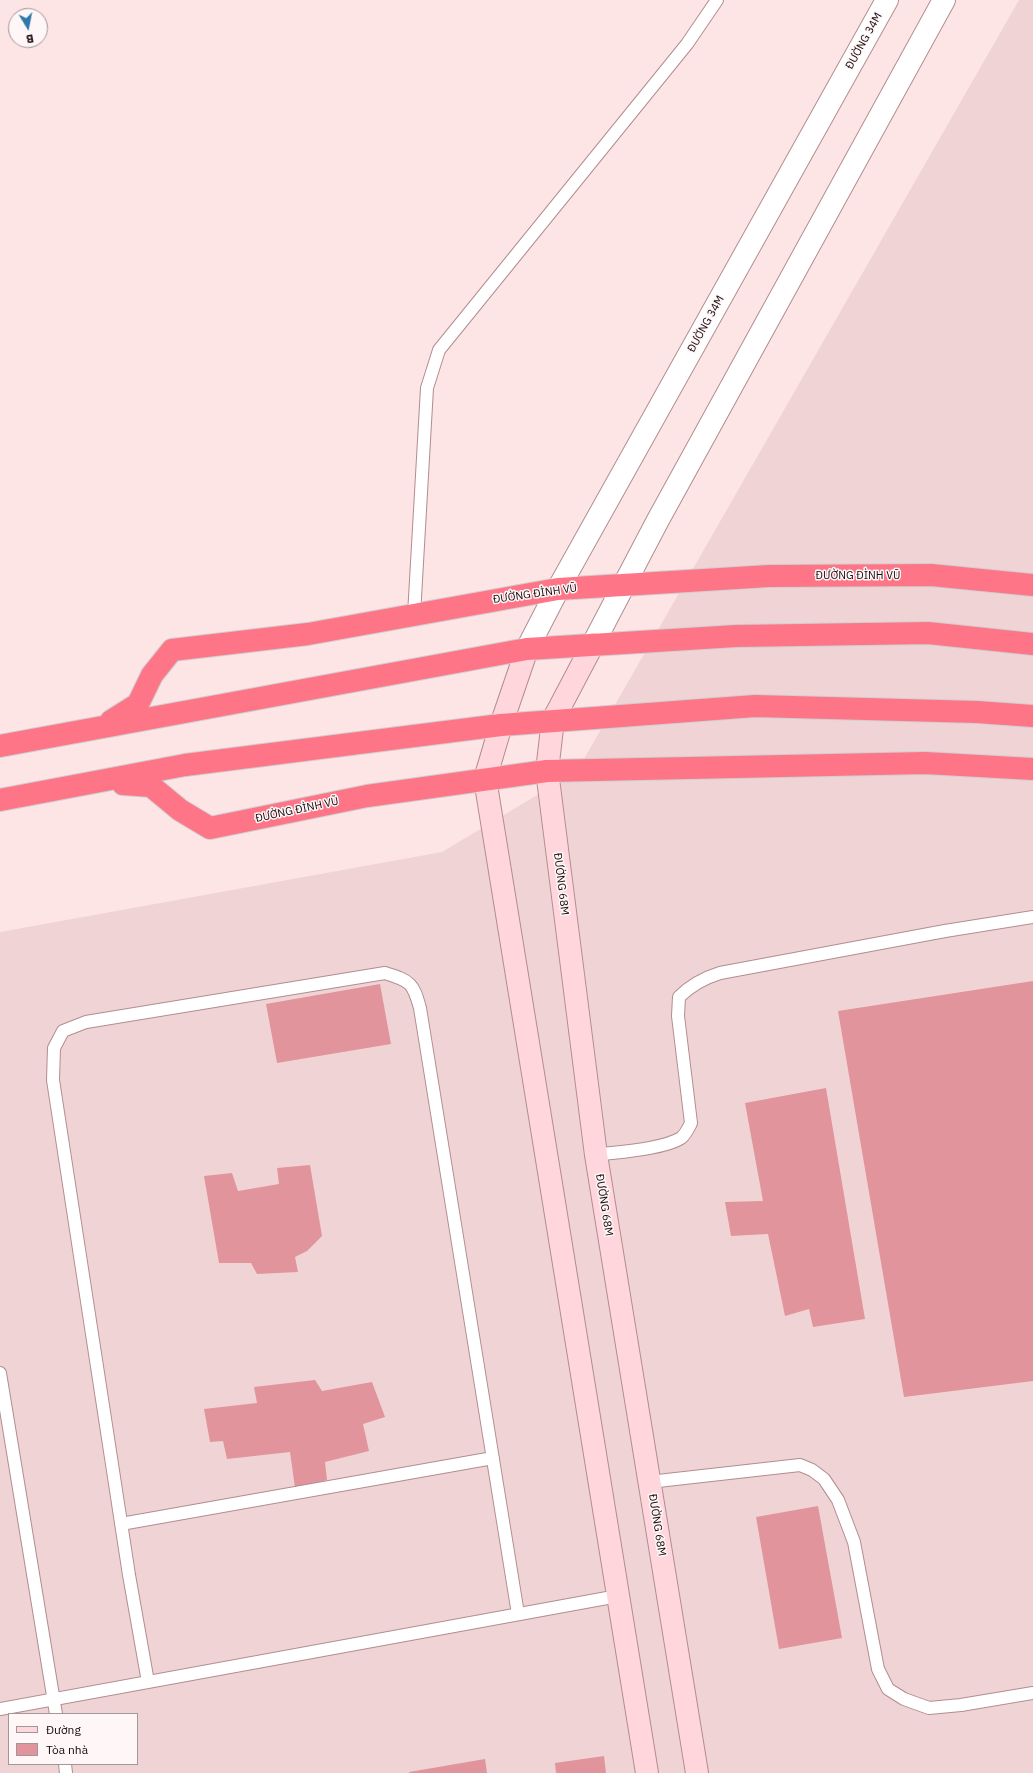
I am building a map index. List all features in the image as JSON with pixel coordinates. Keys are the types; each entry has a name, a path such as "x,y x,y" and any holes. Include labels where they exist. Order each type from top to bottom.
{"highway":[{"name":"ĐƯỜNG ĐÌNH VŨ","path":"101,727 138,704 152,675 172,650 308,634 558,588 769,576 923,575 1033,585"},
{"name":"ĐƯỜNG ĐÌNH VŨ","path":"0,746 527,649 736,636 928,633 1033,644"},
{"name":"ĐƯỜNG ĐÌNH VŨ","path":"0,800 102,782 185,765 501,725 553,720 755,706 977,712 1033,716"},
{"name":"ĐƯỜNG ĐÌNH VŨ","path":"102,782 151,786 180,810 210,828 367,796 547,771 925,763 1033,769"}],"street":[{"name":"ĐƯỜNG 34M","path":"527,649 558,588 887,0"},
{"path":"593,644 658,520 944,0"},
{"name":"ĐƯỜNG 68M","path":"593,644 553,720 547,771 596,1155 697,1773"},
{"path":"527,649 501,725 485,779 647,1773"}],"lane":[{"path":"414,615 427,388 439,350 687,44 717,0"},
{"path":"596,1155 663,1144 680,1138 687,1132 691,1123 678,1016 679,997 689,987 704,978 720,972 945,931 1033,917"},
{"path":"148,1682 120,1524 53,1080 54,1048 63,1031 86,1022 385,973 406,980 415,991 420,1008 518,1614"},
{"path":"0,1373 56,1713"},
{"path":"120,1524 493,1458"},
{"path":"649,1482 800,1465 812,1470 824,1479 838,1500 854,1542 878,1669 888,1689 904,1699 929,1708 961,1705 1033,1693"},
{"path":"0,1709 618,1596"}],"shaded area":[{"path":"1019,0 1033,0 1033,1773 0,1773 0,932 442,852 577,771"}],"building":[{"path":"1033,981 1033,1381 904,1397 838,1011"},
{"path":"380,984 391,1044 277,1063 266,1004"},
{"path":"826,1088 865,1319 813,1327 809,1309 785,1316 768,1234 731,1236 725,1202 763,1201 745,1103"},
{"path":"310,1165 322,1236 307,1251 295,1257 298,1272 257,1274 251,1263 219,1263 204,1176 232,1173 238,1191 279,1184 277,1168"},
{"path":"315,1380 322,1391 372,1382 385,1417 363,1424 369,1451 325,1462 327,1480 295,1488 290,1452 227,1459 223,1441 210,1442 204,1409 257,1403 254,1387"},
{"path":"818,1506 842,1638 779,1649 756,1517"},
{"path":"604,1756 606,1773 556,1773 555,1763"},
{"path":"485,1759 487,1773 409,1773 409,1772"}]}
